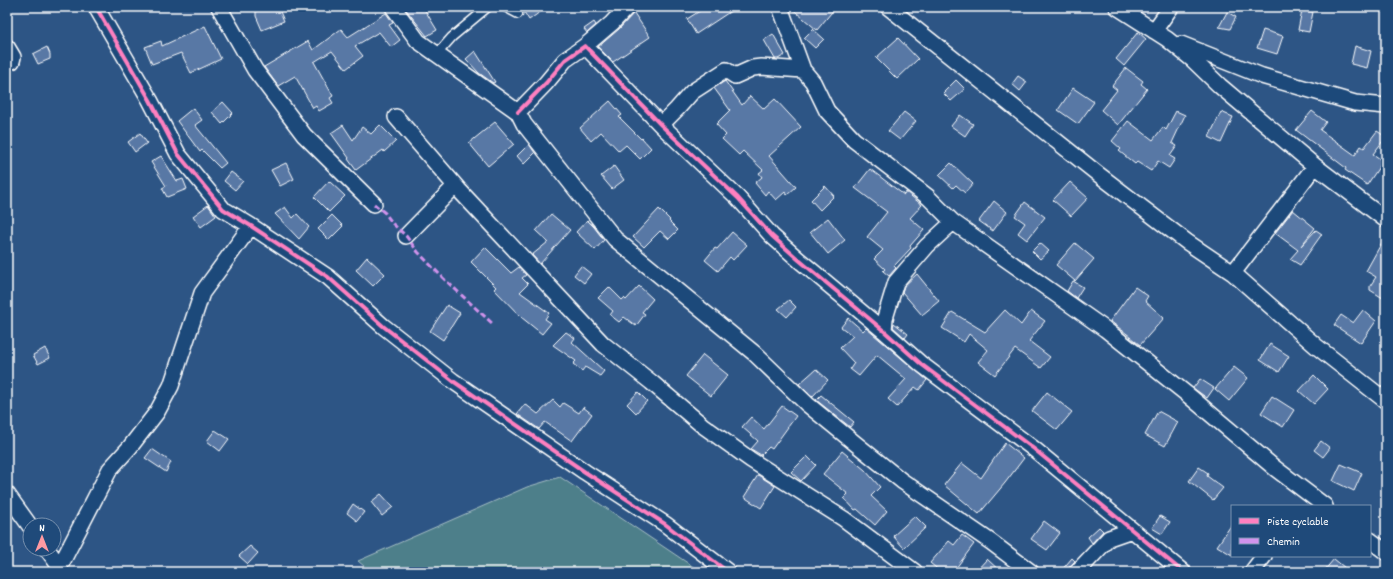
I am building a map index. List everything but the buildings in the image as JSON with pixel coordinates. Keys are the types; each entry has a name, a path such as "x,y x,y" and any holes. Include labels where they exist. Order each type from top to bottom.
{"street":[{"path":"96,7 150,100 178,154 223,209 328,277 383,326 453,381 585,472 665,524 728,572"},
{"path":"219,7 255,70 294,123 318,150 374,204"},
{"path":"393,7 418,41 518,112 524,124 615,239 754,353 807,404 856,444 902,480 1031,572"},
{"path":"518,112 546,83 565,60 585,46 612,23 627,7"},
{"path":"780,7 803,70 813,82 827,111 854,140 928,197 954,222 1105,329 1188,394 1276,469 1308,501 1322,505"},
{"path":"888,7 1098,174 1187,242 1233,273 1316,346 1386,401"},
{"path":"1117,7 1161,35 1193,60 1220,86 1315,166 1386,220"},
{"path":"1161,35 1171,7"},
{"path":"1161,35 1262,76 1355,103 1386,106"},
{"path":"585,46 661,125 738,198 778,241 799,260 921,364 1034,449 1183,572"},
{"path":"7,47 13,56 12,61 7,63"},
{"path":"661,125 692,92 726,70 735,76 752,68 761,67 803,70"},
{"path":"396,117 455,186 603,344 702,425 751,460 844,519 915,572"},
{"path":"1233,273 1315,166"},
{"path":"406,236 455,186"},
{"path":"884,331 885,318 896,282 928,246 954,222"},
{"path":"58,569 110,469 130,447 157,412 171,386 202,293 251,226"},
{"path":"7,494 24,517"},
{"path":"1077,572 1109,538 1132,530"},
{"path":"1371,541 1386,552"},
{"path":"51,557 58,569"},
{"path":"1252,572 1263,557"}],"lane":[{"path":"437,54 452,37 488,7"},
{"path":"505,7 518,14"}],"green space":[{"path":"560,477 701,572 371,572 358,561 527,487"}],"marked path":[{"path":"374,204 385,213 393,224 406,236 418,252 443,278 494,325"}],"cycle path":[{"path":"96,7 150,100 178,154 223,209 328,277 383,326 453,381 585,472 665,524 728,572"},
{"path":"518,112 546,83 565,60 585,46 661,125 738,198 772,236 799,260 921,364 1034,449 1183,572"}]}
